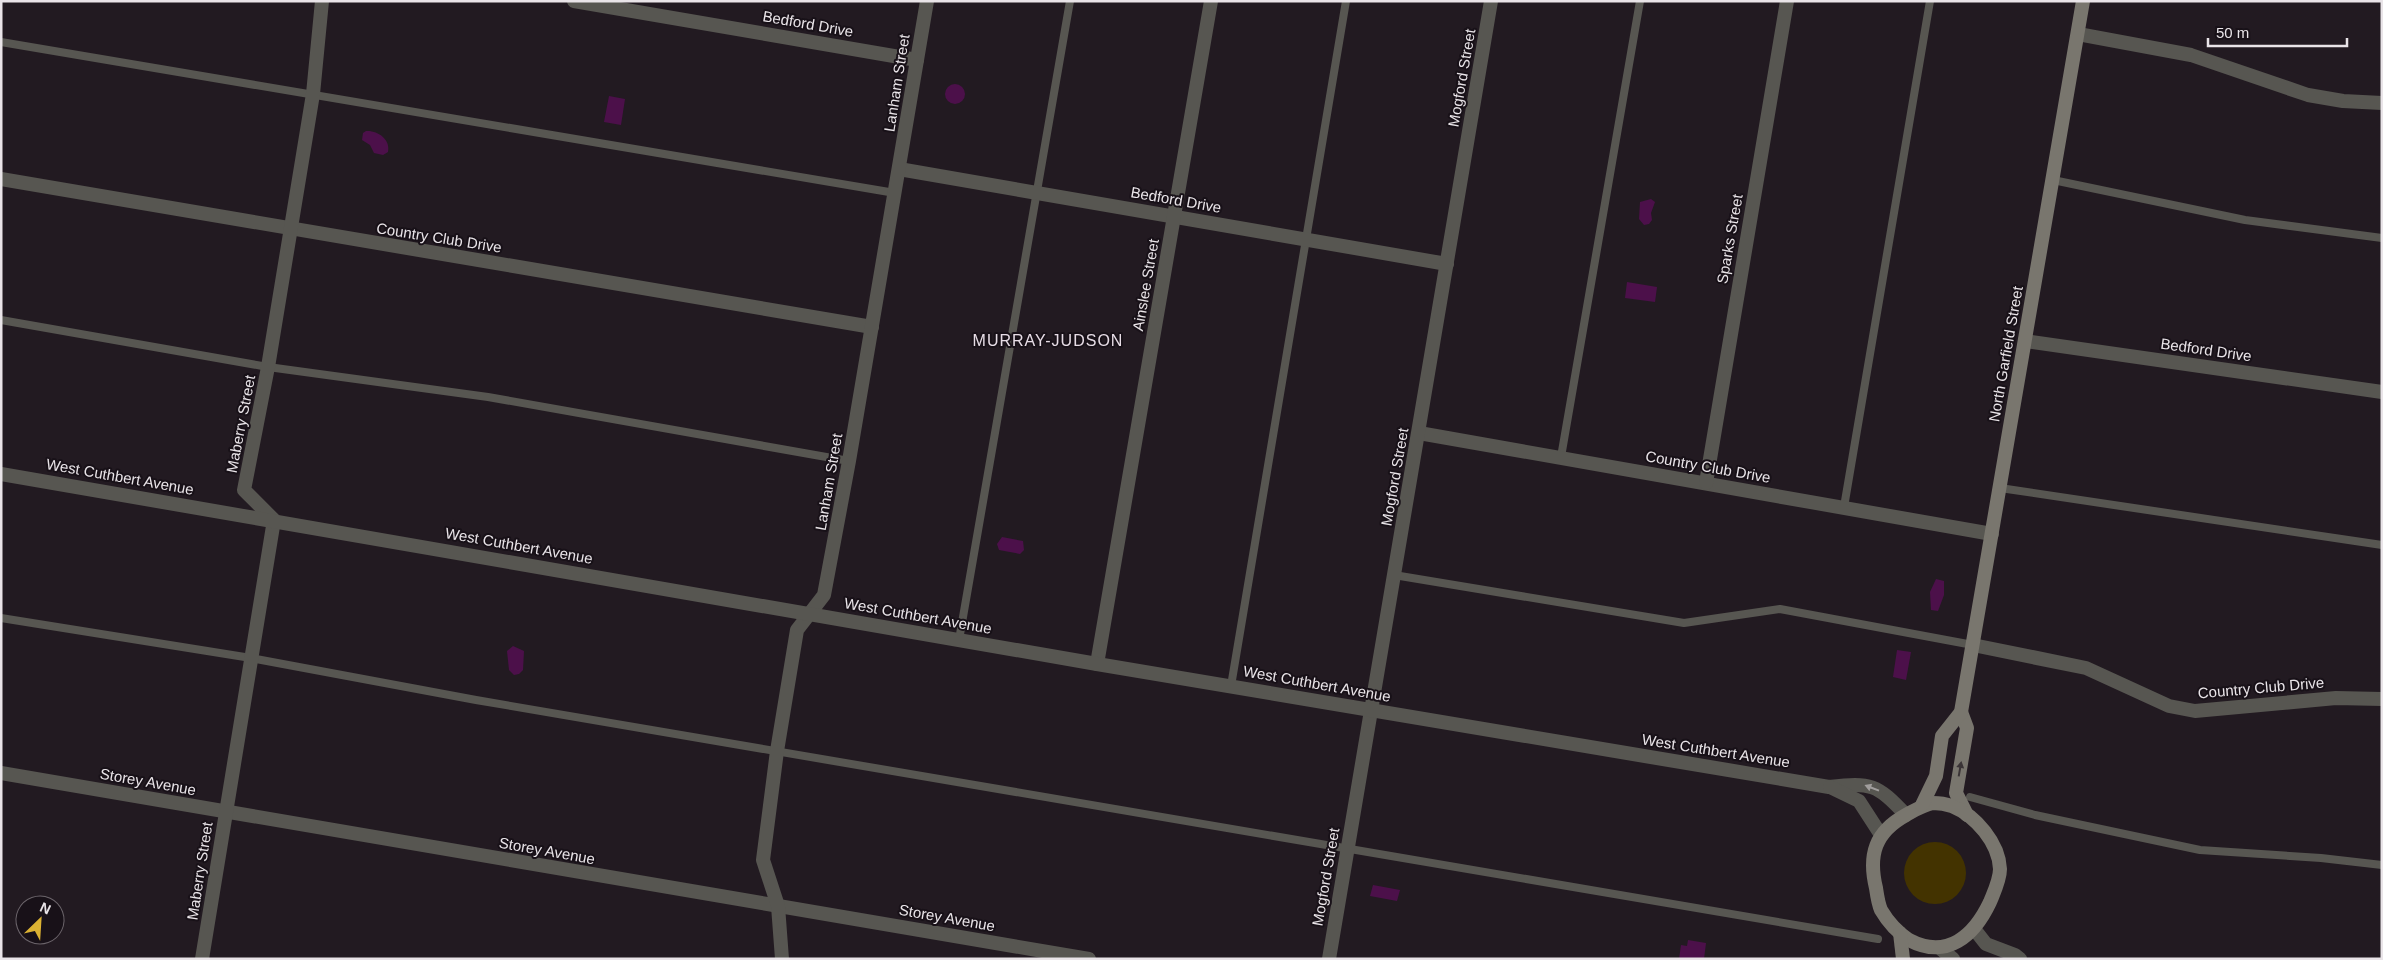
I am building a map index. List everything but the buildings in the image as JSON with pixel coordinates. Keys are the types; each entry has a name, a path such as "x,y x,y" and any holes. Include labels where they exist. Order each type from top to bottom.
{"main road":[{"name":"North Garfield Street","path":"1961,712 2083,1"},
{"path":"1922,806 1936,776 1942,736 1961,712"},
{"path":"1961,712 1967,728 1956,793 1967,815"},
{"path":"1933,802 1951,805 1967,815 1985,832 1996,849 2000,870 1995,889 1975,930 1955,946 1938,953 1917,945 1889,923 1880,908 1871,870 1873,852 1881,835 1894,822 1922,806 1933,802"},
{"path":"1900,933 1903,959"}],"street":[{"name":"Maberry Street","path":"202,959 274,520 244,490 268,367 314,94 322,1"},
{"name":"Bedford Drive","path":"574,1 917,60"},
{"name":"Lanham Street","path":"782,959 778,906 763,860 777,751 797,630 824,596 850,461 927,1"},
{"name":"Ainslee Street","path":"1097,664 1211,1"},
{"name":"Mogford Street","path":"1329,959 1491,1"},
{"name":"Sparks Street","path":"1706,482 1787,1"},
{"path":"2078,34 2191,55 2308,96 2343,101 2382,103"},
{"name":"Bedford Drive","path":"899,169 1447,264"},
{"name":"Country Club Drive","path":"1,179 872,327"},
{"name":"Bedford Drive","path":"2025,341 2382,392"},
{"name":"Country Club Drive","path":"1419,433 1706,482 1992,534"},
{"name":"West Cuthbert Avenue","path":"1,474 1097,664 1829,787 1860,783 1886,793 1906,815"},
{"name":"Country Club Drive","path":"1973,644 2086,668 2169,706 2195,711 2336,698 2382,699"},
{"name":"Storey Avenue","path":"1,773 1088,959"},
{"name":"West Cuthbert Avenue","path":"1829,787 1859,802 1881,835"},
{"path":"1975,930 1986,944 2015,955 2020,959"},
{"path":"1938,953 1953,959"}],"lane":[{"path":"960,640 1070,1"},
{"path":"1231,686 1346,1"},
{"path":"1561,457 1640,1"},
{"path":"1844,507 1930,1"},
{"path":"1,42 895,193"},
{"path":"2052,180 2245,220 2382,238"},
{"path":"1,320 268,367 488,397 850,461"},
{"path":"2000,488 2382,545"},
{"path":"1394,575 1684,623 1780,609 1973,644"},
{"path":"1,618 251,658 476,700 1878,939"},
{"path":"1970,798 2035,815 2200,850 2321,858 2382,866"}],"shaded area":[{"path":"955,84 962,87 965,94 962,101 955,104 948,101 945,94 948,87"},
{"path":"609,96 625,99 621,125 604,122"},
{"path":"366,131 382,136 387,143 388,152 383,155 374,153 370,145 362,140 363,133"},
{"path":"1651,199 1655,202 1651,213 1652,220 1649,224 1644,225 1639,219 1640,202"},
{"path":"1627,282 1657,287 1655,302 1625,298"},
{"path":"1002,537 1023,541 1024,550 1020,554 999,550 997,544"},
{"path":"1936,579 1944,581 1944,595 1938,611 1931,610 1930,592"},
{"path":"513,646 524,651 523,670 519,674 514,675 509,670 507,651"},
{"path":"1897,650 1911,652 1906,680 1893,677"},
{"path":"1935,842 1947,845 1957,851 1963,861 1966,873 1963,885 1957,895 1947,901 1935,904 1923,901 1913,895 1907,885 1904,873 1907,861 1913,851 1923,845"},
{"path":"1373,885 1400,890 1397,901 1370,896"},
{"path":"1688,940 1706,943 1704,959 1679,959 1681,945 1687,946"}],"district":[{"name":"MURRAY-JUDSON","path":"1048,340"}]}
